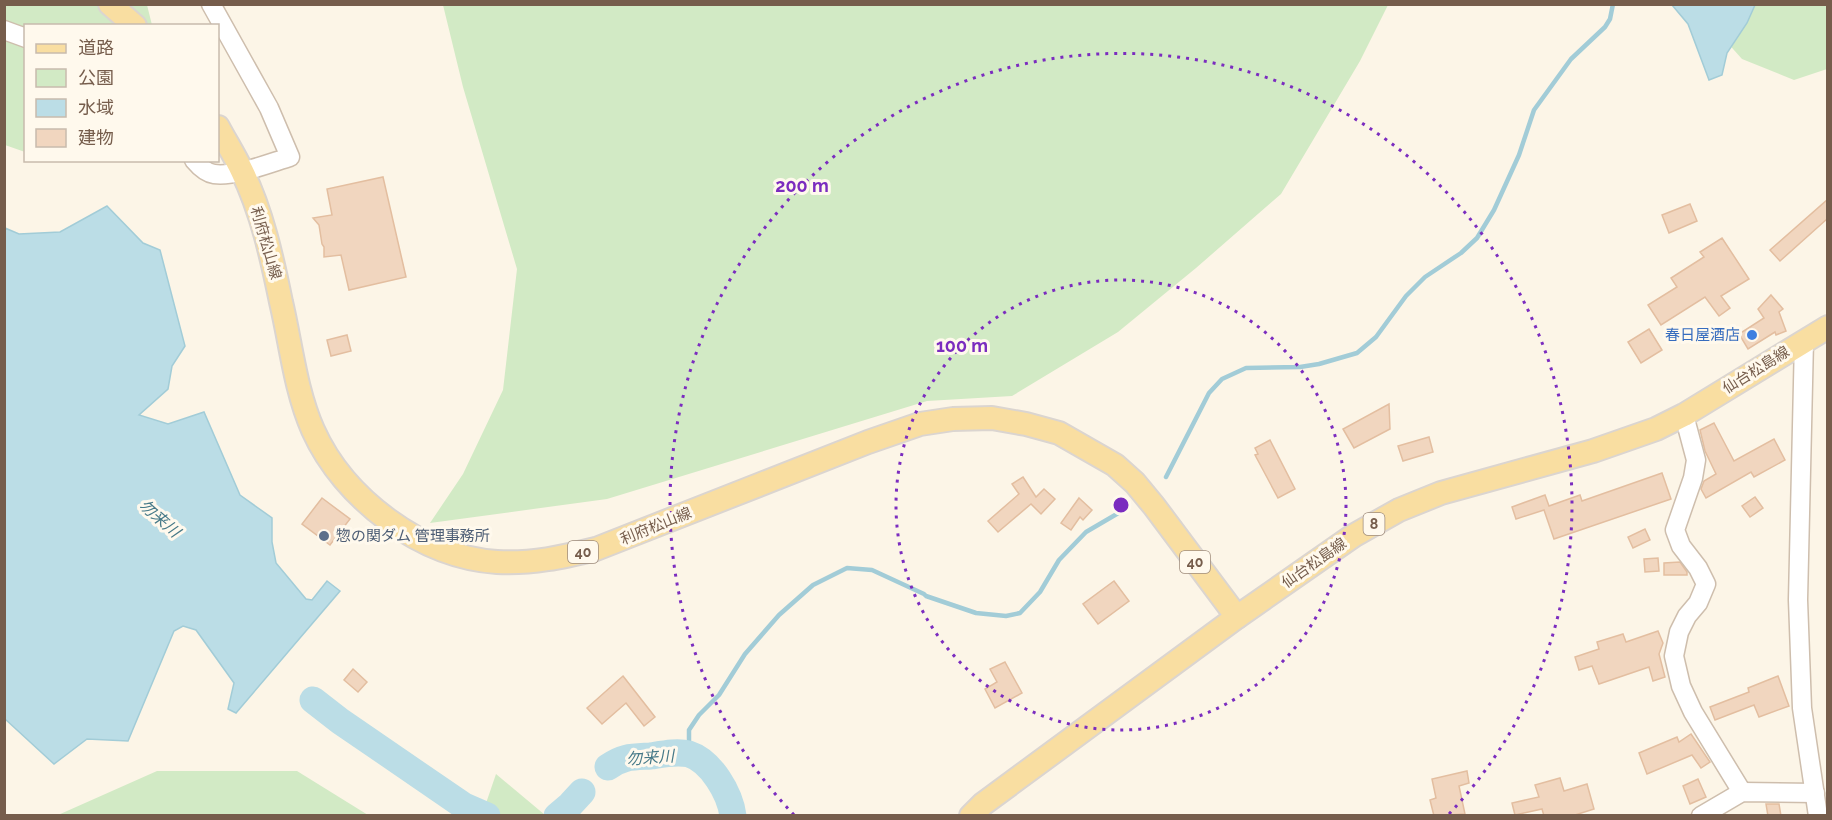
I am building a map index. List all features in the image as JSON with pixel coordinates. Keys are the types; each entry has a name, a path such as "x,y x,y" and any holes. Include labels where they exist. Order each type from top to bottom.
{"main road":[{"path":"110,4 133,24"},
{"name":"利府松山線","path":"219,129 242,171 262,224 300,394 313,430 331,460 381,516 423,540 471,558 519,562 550,560 596,549 868,442 920,424 953,419 992,418 1059,433 1114,465 1135,483 1154,506 1237,617"},
{"name":"仙台松島線","path":"971,816 983,804 1237,617 1353,536 1399,510 1440,493 1593,451 1656,429 1684,415 1827,327"}],"street":[{"path":"196,162 202,169 214,174 242,171 290,157 269,108 211,4"},
{"path":"4,30 24,37"},
{"path":"1804,340 1798,600 1802,708 1818,816"},
{"path":"1684,415 1696,460 1693,478 1675,530 1681,546 1698,568 1706,584 1698,603 1687,616 1679,632 1674,656 1681,686 1693,712 1742,792"},
{"path":"1701,816 1742,792 1815,793"}],"green space":[{"path":"443,4 1388,5 1360,61 1281,194 1118,332 1012,396 927,401 607,499 430,523 463,474 503,390 517,269 463,87"},
{"path":"5,5 147,5 152,24 24,24 24,152 5,145"},
{"path":"1715,5 1827,5 1827,69 1794,80 1742,59 1725,40"},
{"path":"157,771 297,771 368,815 58,815"},
{"path":"496,774 545,815 482,815"}],"water":[{"path":"1672,5 1755,5 1747,23 1727,53 1722,75 1709,80 1688,24"},
{"path":"107,206 143,243 160,250 185,346 172,366 168,389 139,415 168,424 204,412 240,495 272,518 272,542 276,563 306,599 312,600 327,581 340,591 236,713 228,709 234,683 196,630 183,626 174,631 128,741 87,739 54,764 5,719 5,228 19,234 60,232"}],"building":[{"path":"383,177 406,277 349,290 341,255 324,257 319,225 313,218 332,215 327,189"},
{"path":"1827,200 1827,219 1780,261 1770,250"},
{"path":"1690,204 1697,221 1669,233 1662,215"},
{"path":"1722,238 1749,279 1721,296 1730,308 1719,316 1705,297 1661,325 1648,305 1677,287 1671,278 1704,257 1700,252"},
{"path":"1771,295 1783,309 1779,312 1786,331 1776,335 1775,332 1748,349 1739,334 1764,318 1758,309"},
{"path":"1649,329 1662,350 1641,363 1628,342"},
{"path":"347,335 351,351 331,356 327,340"},
{"path":"1389,404 1390,429 1354,448 1343,429"},
{"path":"1714,423 1734,461 1774,439 1785,460 1754,477 1751,472 1706,498 1701,489 1704,481 1716,474 1705,451 1700,430"},
{"path":"1429,437 1433,452 1403,461 1398,446"},
{"path":"1270,440 1295,489 1278,498 1255,455 1258,454 1255,448"},
{"path":"1662,473 1671,499 1554,539 1544,510 1516,519 1512,507 1545,495 1549,506 1580,495 1582,501"},
{"path":"1023,477 1036,497 1044,489 1055,499 1041,514 1031,504 998,532 988,521 1019,494 1012,484"},
{"path":"1755,497 1763,508 1750,517 1742,506"},
{"path":"322,498 350,519 330,545 302,524"},
{"path":"1079,498 1092,510 1083,520 1080,517 1071,530 1061,523"},
{"path":"1645,529 1650,540 1633,548 1628,537"},
{"path":"1658,558 1659,571 1645,572 1644,559"},
{"path":"1680,562 1687,575 1664,575 1664,563"},
{"path":"1114,581 1129,601 1098,624 1083,604"},
{"path":"1658,631 1663,643 1659,654 1665,677 1653,681 1649,667 1599,684 1592,666 1579,670 1575,657 1599,649 1597,642 1623,634 1626,642"},
{"path":"1005,662 1022,693 995,708 985,689 997,682 990,669"},
{"path":"353,669 367,682 358,692 344,680"},
{"path":"623,676 655,717 644,726 626,703 602,724 587,708"},
{"path":"1778,676 1789,706 1759,717 1754,705 1715,720 1710,707 1749,692 1748,688"},
{"path":"1691,734 1710,762 1701,768 1692,755 1647,774 1639,753 1677,737 1679,742"},
{"path":"1467,771 1469,783 1459,786 1465,814 1434,816 1430,800 1436,798 1432,779"},
{"path":"1560,778 1564,791 1587,784 1594,809 1572,816 1544,816 1542,809 1515,815 1512,803 1539,797 1535,785"},
{"path":"1698,779 1706,797 1690,804 1683,786"},
{"path":"1766,804 1779,804 1781,816 1768,816"}],"waterway":[{"path":"1166,477 1209,393 1222,379 1246,368 1300,367 1357,353 1376,337 1406,296 1425,277 1461,253 1477,238 1494,210 1519,155 1534,110 1571,59 1605,27 1610,19 1613,4"},
{"path":"689,754 689,730 699,715 719,695 745,654 779,615 813,585 847,568 872,570 926,596 976,613 1006,616 1020,613 1040,592 1059,560 1086,532 1127,508"},
{"name":"勿来川","path":"313,700 464,806 487,816"},
{"name":"勿来川","path":"608,767 628,758 675,753 689,754 705,763 718,779 724,788 733,816"},
{"name":"勿来川","path":"557,816 582,792"}],"place":[{"name":"春日屋酒店","path":"1752,335"},
{"name":"惣の関ダム 管理事務所","path":"324,536"}]}
